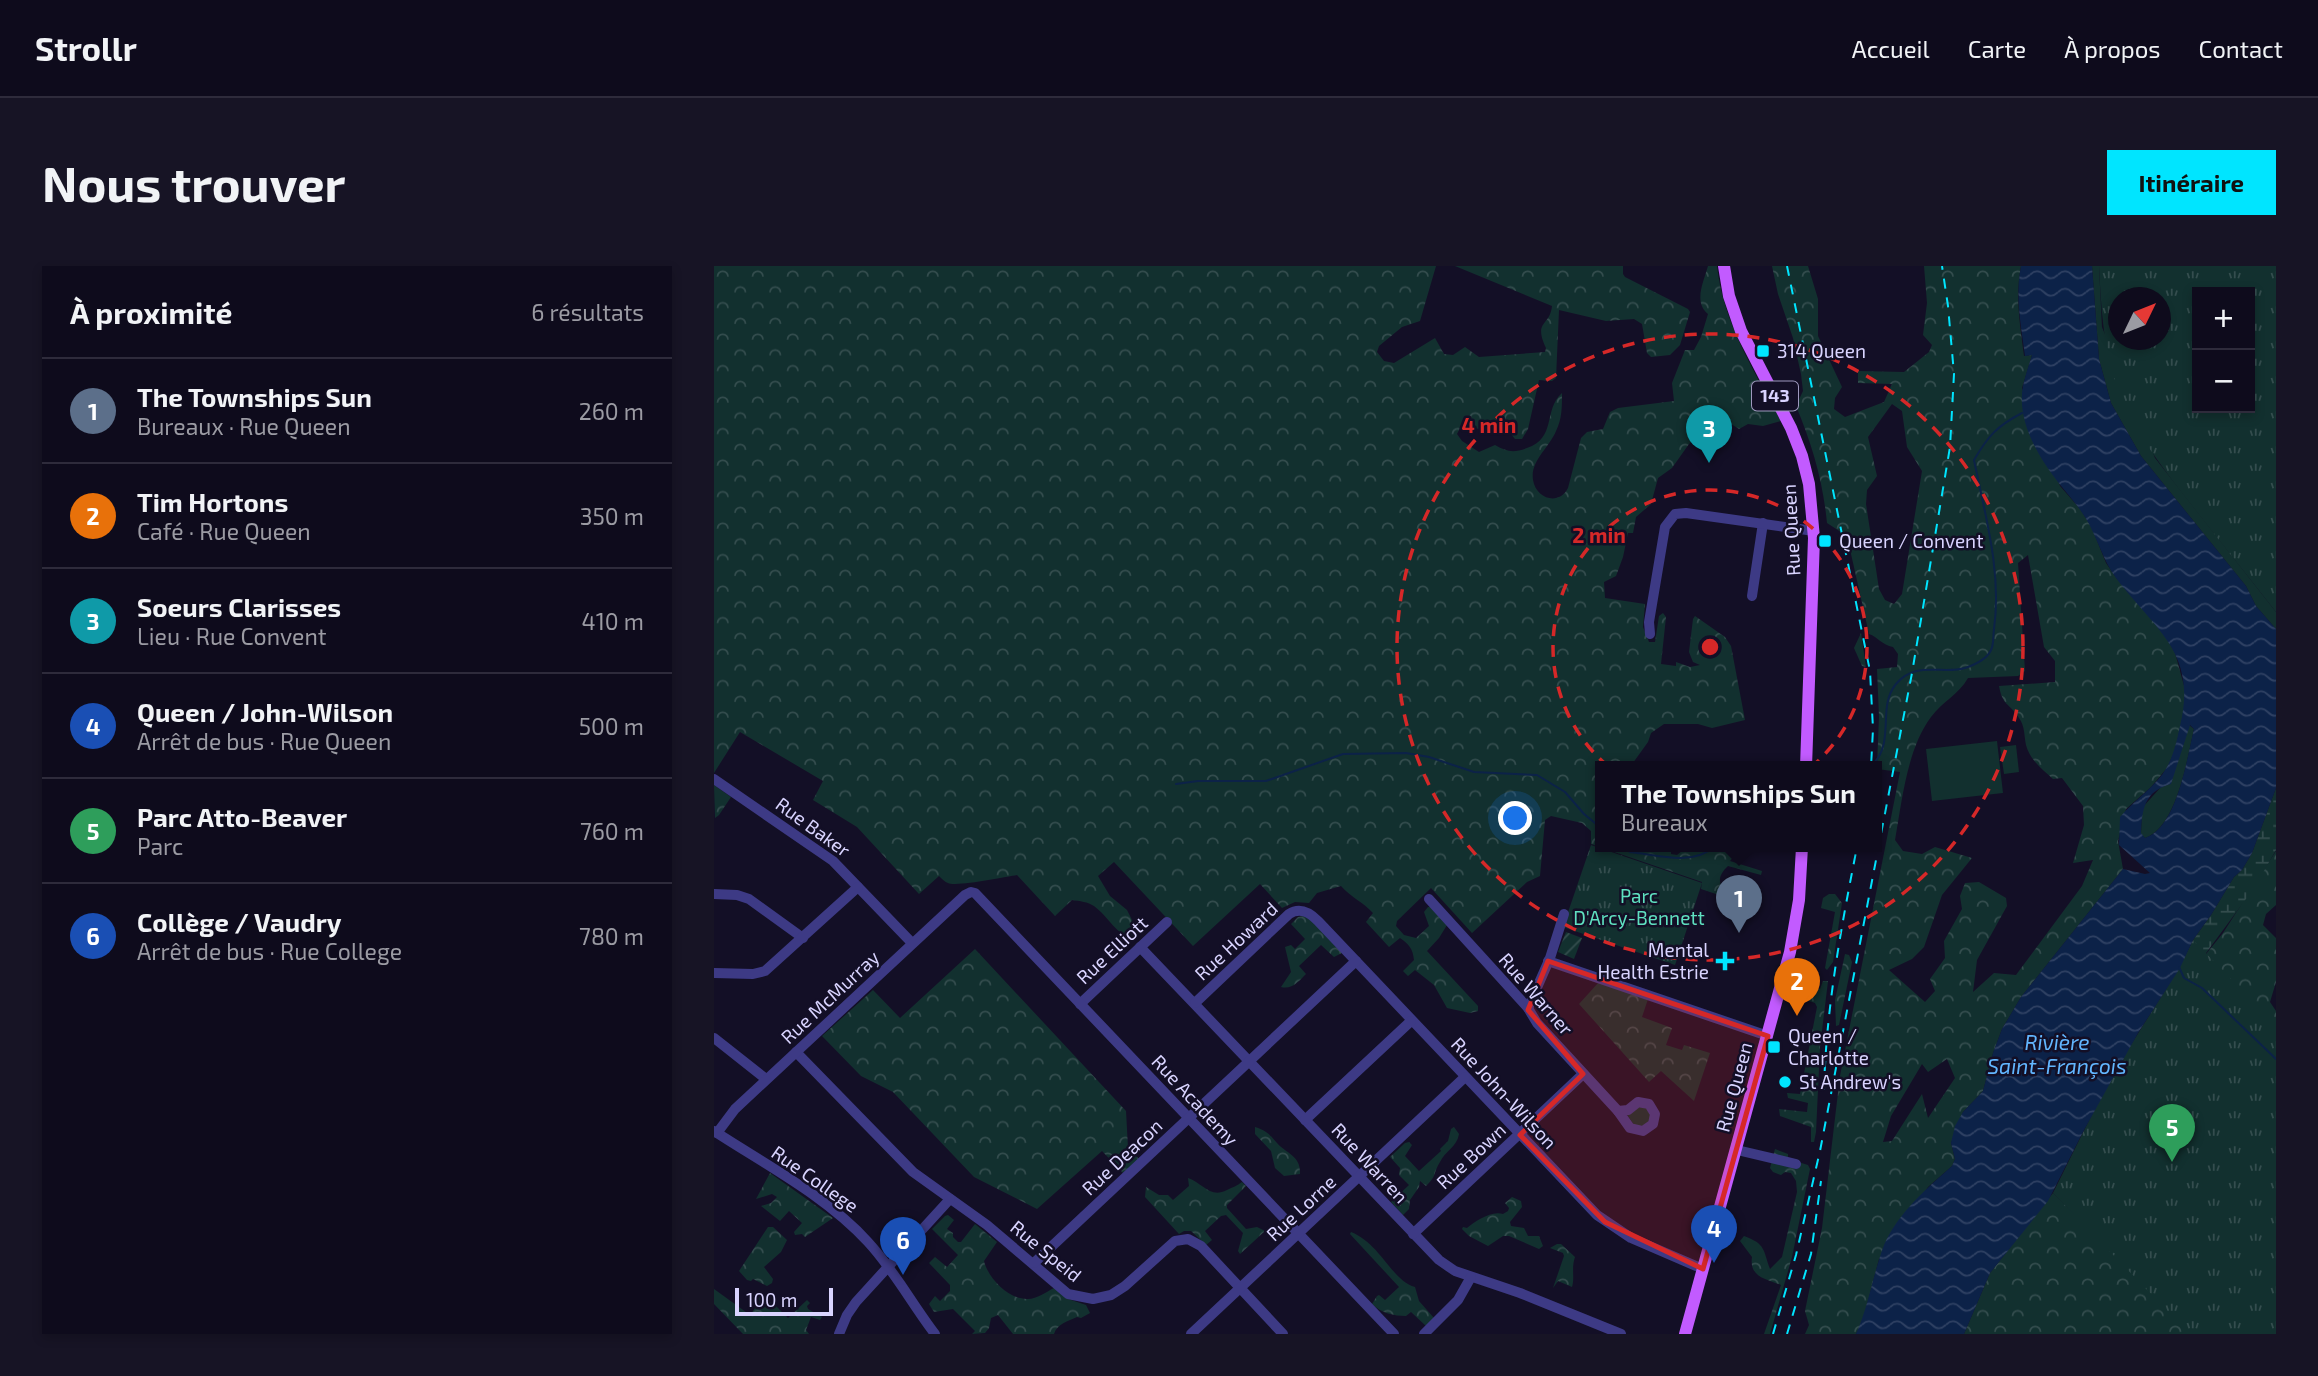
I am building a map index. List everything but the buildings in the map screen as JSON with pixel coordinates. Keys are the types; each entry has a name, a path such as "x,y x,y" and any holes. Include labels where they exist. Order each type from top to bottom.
{"main road":[{"name":"Rue Queen","path":"1724,266 1729,296 1741,331 1784,413 1802,456 1811,495 1814,531 1806,761"},
{"name":"Rue Queen","path":"1685,1334 1768,1036 1796,923 1802,852"}],"street":[{"path":"1650,634 1649,622 1664,532 1671,517 1686,513 1814,531"},
{"path":"1752,596 1763,523"},
{"name":"Rue Baker","path":"714,779 825,855 912,943"},
{"path":"714,973 760,974 770,968 858,887"},
{"name":"Rue McMurray","path":"715,1132 766,1079 971,892"},
{"name":"Rue Academy","path":"971,892 980,896 1394,1334"},
{"path":"714,894 737,895 749,899 803,938"},
{"name":"Rue Warner","path":"1429,899 1618,1111"},
{"name":"Rue Howard","path":"1195,1003 1289,915 1294,911 1303,911"},
{"name":"Rue John-Wilson","path":"1303,911 1312,915 1605,1222 1631,1238 1703,1269"},
{"path":"1528,1008 1564,914"},
{"name":"Rue Elliott","path":"1080,1004 1167,922"},
{"name":"Rue Warren","path":"1140,947 1443,1263 1471,1277 1621,1334"},
{"name":"Rue Deacon","path":"1034,1263 1356,961"},
{"path":"1548,961 1768,1036"},
{"path":"1305,1120 1411,1021"},
{"path":"714,1038 766,1079"},
{"name":"Rue Speid","path":"796,1052 905,1165 987,1225 1069,1294 1084,1299 1102,1298 1125,1286 1175,1241 1188,1239 1200,1246 1283,1334"},
{"name":"Rue Bown","path":"1413,1234 1583,1074"},
{"name":"Rue Lorne","path":"1191,1334 1465,1077"},
{"name":"Rue College","path":"715,1132 836,1212 868,1241 935,1334"},
{"path":"1737,1150 1796,1164"},
{"path":"839,1334 853,1305 950,1199"},
{"path":"1426,1333 1460,1298 1471,1277"}],"highlighted area":[{"path":"1548,961 1768,1036 1703,1269 1605,1222 1520,1135 1583,1074 1528,1010"}],"green space":[{"path":"714,266 1436,266 1420,321 1402,327 1379,346 1377,352 1384,361 1394,363 1435,338 1444,354 1453,355 1465,347 1479,357 1545,352 1541,333 1552,306 1455,266 1623,266 1625,277 1688,309 1690,312 1680,345 1670,355 1651,357 1647,353 1642,324 1634,319 1606,321 1559,310 1556,378 1552,381 1539,380 1528,429 1522,439 1515,439 1507,429 1502,428 1482,430 1469,426 1460,428 1457,434 1462,441 1479,452 1495,445 1511,451 1527,448 1542,438 1556,400 1562,393 1558,426 1537,461 1533,473 1538,492 1548,498 1554,498 1564,494 1568,488 1581,438 1587,432 1603,429 1610,412 1618,408 1674,401 1672,383 1685,350 1694,350 1701,337 1708,314 1700,297 1708,266 1717,266 1720,287 1733,327 1781,421 1763,426 1748,424 1739,429 1728,422 1715,436 1702,433 1689,444 1672,468 1658,478 1651,504 1636,517 1633,533 1628,533 1616,576 1604,582 1605,598 1645,604 1643,627 1649,642 1655,642 1659,616 1663,613 1666,617 1661,664 1676,666 1676,662 1690,667 1700,665 1693,662 1689,652 1695,616 1725,637 1731,646 1745,720 1712,728 1698,724 1664,724 1651,733 1634,761 1595,761 1595,845 1591,844 1591,831 1582,823 1551,816 1545,820 1540,876 1527,882 1472,933 1431,888 1397,921 1396,926 1404,935 1416,938 1429,926 1424,912 1431,907 1447,925 1427,951 1478,1006 1478,1011 1470,1013 1447,1008 1434,985 1415,970 1408,976 1403,971 1414,960 1410,947 1400,938 1389,947 1366,922 1373,913 1341,886 1317,893 1309,903 1295,902 1282,908 1260,884 1193,946 1114,862 1098,876 1110,896 1127,910 1138,932 1134,939 1122,934 1099,910 1087,903 1072,900 1055,916 1017,875 953,884 939,876 919,894 857,827 813,800 823,781 740,732 714,773"},
{"path":"1772,266 1808,266 1818,299 1818,336 1842,387 1835,398 1834,409 1845,417 1884,402 1892,384 1858,383 1858,371 1904,372 1929,352 1932,345 1923,335 1927,303 1924,266 2021,266 2018,300 2021,333 2024,356 2032,355 2022,388 2060,486 2091,526 2106,563 2117,579 2161,628 2175,653 2186,693 2175,750 2167,768 2151,787 2126,809 2118,841 2123,869 2021,997 2002,1029 1983,1091 1963,1112 1951,1143 1955,1159 1952,1166 1928,1187 1879,1259 1863,1320 1856,1334 1805,1334 1809,1325 1805,1311 1822,1228 1840,1076 1900,772 1882,770 1882,761 1877,761 1877,669 1897,667 1898,654 1893,647 1869,634 1847,536 1827,523 1816,463 1796,406 1803,391 1793,338","holes":["1892,404 1902,411 1907,447 1922,471 1902,594 1894,604 1885,600 1879,589 1866,504 1867,490 1877,476 1868,437","2028,555 2044,647 2055,661 2055,682 1999,686 2004,701 2021,721 2026,745 2033,760 2053,779 2062,778 2083,806 2084,825 2073,863 2093,860 2082,886 2016,975 1994,973 1973,992 1977,960 2007,906 2006,898 1979,882 1965,883 1960,896 1962,909 1944,941 1945,958 1930,979 1935,991 1925,1002 1889,970 1912,959 1924,947 1942,895 1972,858 1935,847 1922,854 1903,851 1895,840 1907,776 1916,744 1931,717 1968,678 2018,676 2025,671 2018,563","1947,1059 1955,1078 1928,1118 1922,1094 1892,1141 1883,1142 1891,1116 1922,1064 1928,1072"]},
{"path":"2092,266 2099,266 2102,327 2108,350 2111,350 2155,458 2276,612 2276,629 2256,606 2246,586 2141,456 2111,403 2099,359"},
{"path":"2099,266 2276,266 2276,612 2140,434 2115,381 2108,353"},
{"path":"1861,633 1866,667 1862,666 1854,648"},
{"path":"2189,725 2194,729 2173,807 2156,831 2145,838 2141,834 2142,808 2161,787"},
{"path":"1997,741 2003,793 1932,801 1926,749"},
{"path":"2016,745 2019,772 2004,774 2000,747"},
{"path":"714,785 731,797 715,818"},
{"path":"2276,788 2276,850 2254,888 2198,964 2193,940 2252,853"},
{"name":"Parc D'Arcy-Bennett","path":"1591,845 1595,846 1595,852 1611,852 1702,883 1675,965 1563,927"},
{"path":"2276,851 2276,905 2266,914 2263,925 2276,938 2276,982 2270,1002 2276,1011 2276,1044 2198,964 2223,933"},
{"path":"1614,852 1671,852 1677,855 1681,852 1737,852 1730,861 1762,871 1761,875 1728,866 1723,871 1720,884 1734,900 1701,889 1702,882"},
{"path":"1835,894 1842,903 1833,962 1827,970 1825,968 1835,912 1821,908 1823,898"},
{"path":"1303,916 1309,918 1342,953 1334,957 1321,945 1299,966 1306,974 1292,986 1281,987 1291,972 1285,947 1291,945 1295,949 1305,939 1291,924"},
{"path":"1566,932 1582,938 1574,959 1558,952"},
{"path":"2193,940 2276,1025 2276,1334 2190,1334 2053,1193 2115,1071"},
{"path":"975,949 1126,1111 1128,1148 1139,1159 1123,1173 1102,1151 1037,1209 974,1177 893,1092 861,1076 822,1036 873,990 900,1018"},
{"path":"1845,954 1849,955 1852,962 1839,1025 1836,1026 1835,1000"},
{"path":"1823,981 1828,981 1820,1047 1816,1132 1814,1142 1811,1142 1811,1127 1780,1116 1779,1109 1807,1112 1808,1103 1788,1098 1787,1093 1800,1094 1817,1007 1815,1003 1799,995 1798,988 1802,984 1820,989"},
{"path":"1599,982 1648,999 1642,1017 1672,1028 1666,1045 1682,1050 1684,1045 1710,1053 1694,1101 1661,1071 1649,1082 1579,1004"},
{"path":"1645,1105 1651,1113 1649,1123 1640,1127 1634,1125 1626,1113"},
{"path":"1255,1127 1268,1133 1296,1159 1300,1174 1284,1176 1275,1168 1271,1151 1255,1134"},
{"path":"1454,1127 1459,1134 1456,1142 1442,1158 1429,1183 1426,1186 1420,1181 1410,1200 1409,1209 1403,1215 1391,1202 1409,1185 1399,1175 1400,1168 1390,1157 1409,1142 1412,1145 1405,1156 1419,1171 1441,1151"},
{"path":"1775,1149 1788,1154 1788,1159 1808,1165 1810,1169 1792,1257 1770,1334 1764,1334 1781,1285 1756,1273 1752,1257 1740,1241 1744,1236 1760,1245 1770,1269 1782,1257 1797,1192 1796,1181 1791,1173 1785,1172 1781,1175 1770,1168"},
{"path":"770,1173 833,1218 805,1237 802,1234 795,1235 794,1232 802,1223 789,1211 780,1221 761,1206 771,1203 777,1197 772,1194 756,1199"},
{"path":"1188,1178 1216,1193 1242,1182 1246,1186 1227,1208 1246,1229 1257,1227 1265,1231 1240,1254 1238,1251 1243,1233 1226,1215 1221,1216 1205,1231 1212,1240 1206,1245 1191,1231 1179,1234 1145,1197 1146,1187 1159,1195 1168,1195 1173,1200 1189,1186"},
{"path":"2053,1193 2196,1334 1964,1334 1990,1273"},
{"path":"1512,1197 1521,1201 1522,1207 1510,1222 1511,1226 1524,1228 1528,1236 1539,1236 1543,1246 1539,1249 1509,1236 1503,1236 1488,1246 1462,1229 1489,1215 1508,1211 1505,1203"},
{"path":"948,1215 954,1220 947,1229 958,1242 961,1242 975,1224 997,1242 984,1261 995,1281 1007,1292 1028,1299 1054,1288 1068,1299 1086,1305 1090,1313 1063,1323 1054,1334 1013,1334 998,1315 991,1318 985,1333 972,1334 975,1331 953,1309 934,1312 929,1304 935,1296 940,1301 950,1291 950,1285 929,1263 935,1257 947,1267 958,1255 932,1229"},
{"path":"768,1227 773,1227 787,1240 781,1252 764,1267 773,1279 767,1286 753,1279 747,1280 739,1271"},
{"path":"1351,1232 1370,1245 1400,1278 1415,1287 1419,1301 1434,1318 1426,1326 1411,1312 1406,1316 1392,1315 1372,1304 1377,1296 1385,1300 1399,1287"},
{"path":"1561,1244 1575,1257 1572,1287 1558,1281 1553,1288 1564,1256 1563,1253 1550,1248"},
{"path":"714,1289 750,1315 760,1301 757,1298 760,1297 774,1304 788,1318 807,1300 810,1303 808,1309 822,1317 820,1320 811,1317 806,1330 809,1334 743,1334 714,1304"}],"water":[{"name":"Rivière Saint-François","path":"2021,266 2092,266 2099,359 2111,403 2141,456 2246,586 2256,606 2276,629 2276,788 2252,853 2193,940 2180,968 2138,1033 2048,1201 1990,1273 1964,1334 1856,1334 1884,1245 1905,1212 1952,1166 1955,1159 1951,1143 1955,1126 1963,1112 1983,1091 2002,1029 2021,997 2123,869 2150,873 2119,845 2120,817 2157,781 2167,767 2176,742 2184,701 2183,679 2178,660 2169,644 2111,571 2085,517 2038,453 2026,427 2022,400 2032,355 2025,356 2019,311","holes":["2190,725 2194,729 2173,807 2156,832 2145,838 2141,833 2146,802 2155,791 2171,784"]}],"waterway":[{"path":"1875,761 1884,744 1888,703 1896,684 1912,672 1969,667 1983,659 1992,648 1996,608 1994,565 1974,460 1994,432 2022,413"},
{"path":"1176,784 1198,781 1266,781 1343,754 1406,753 1429,757 1474,772 1537,775 1565,792 1595,823"},
{"path":"1630,852 1674,858 1706,852"},
{"path":"2179,967 2184,978 2202,988 2276,1059"}],"railway":[{"path":"1787,266 1870,671 1873,729 1871,761"},
{"path":"1882,829 1912,673 1950,447 1954,374 1942,266"},
{"path":"1824,1090 1831,998 1856,852"},
{"path":"1773,1334 1796,1255 1820,1151 1878,852"},
{"path":"1787,1334 1811,1254 1821,1181"}],"place":[{"name":"314 Queen","path":"1763,351"},
{"name":"Soeurs Clarisses","path":"1709,463"},
{"name":"Queen / Convent","path":"1825,541"},
{"name":"The Townships Sun","path":"1739,933"},
{"name":"Mental Health Estrie","path":"1725,961"},
{"name":"Tim Hortons","path":"1797,1016"},
{"name":"Queen / Charlotte","path":"1774,1047"},
{"name":"St Andrew's","path":"1785,1082"},
{"name":"Parc Atto-Beaver","path":"2172,1162"},
{"name":"Queen / John-Wilson","path":"1714,1263"},
{"name":"Collège / Vaudry","path":"903,1275"}]}
